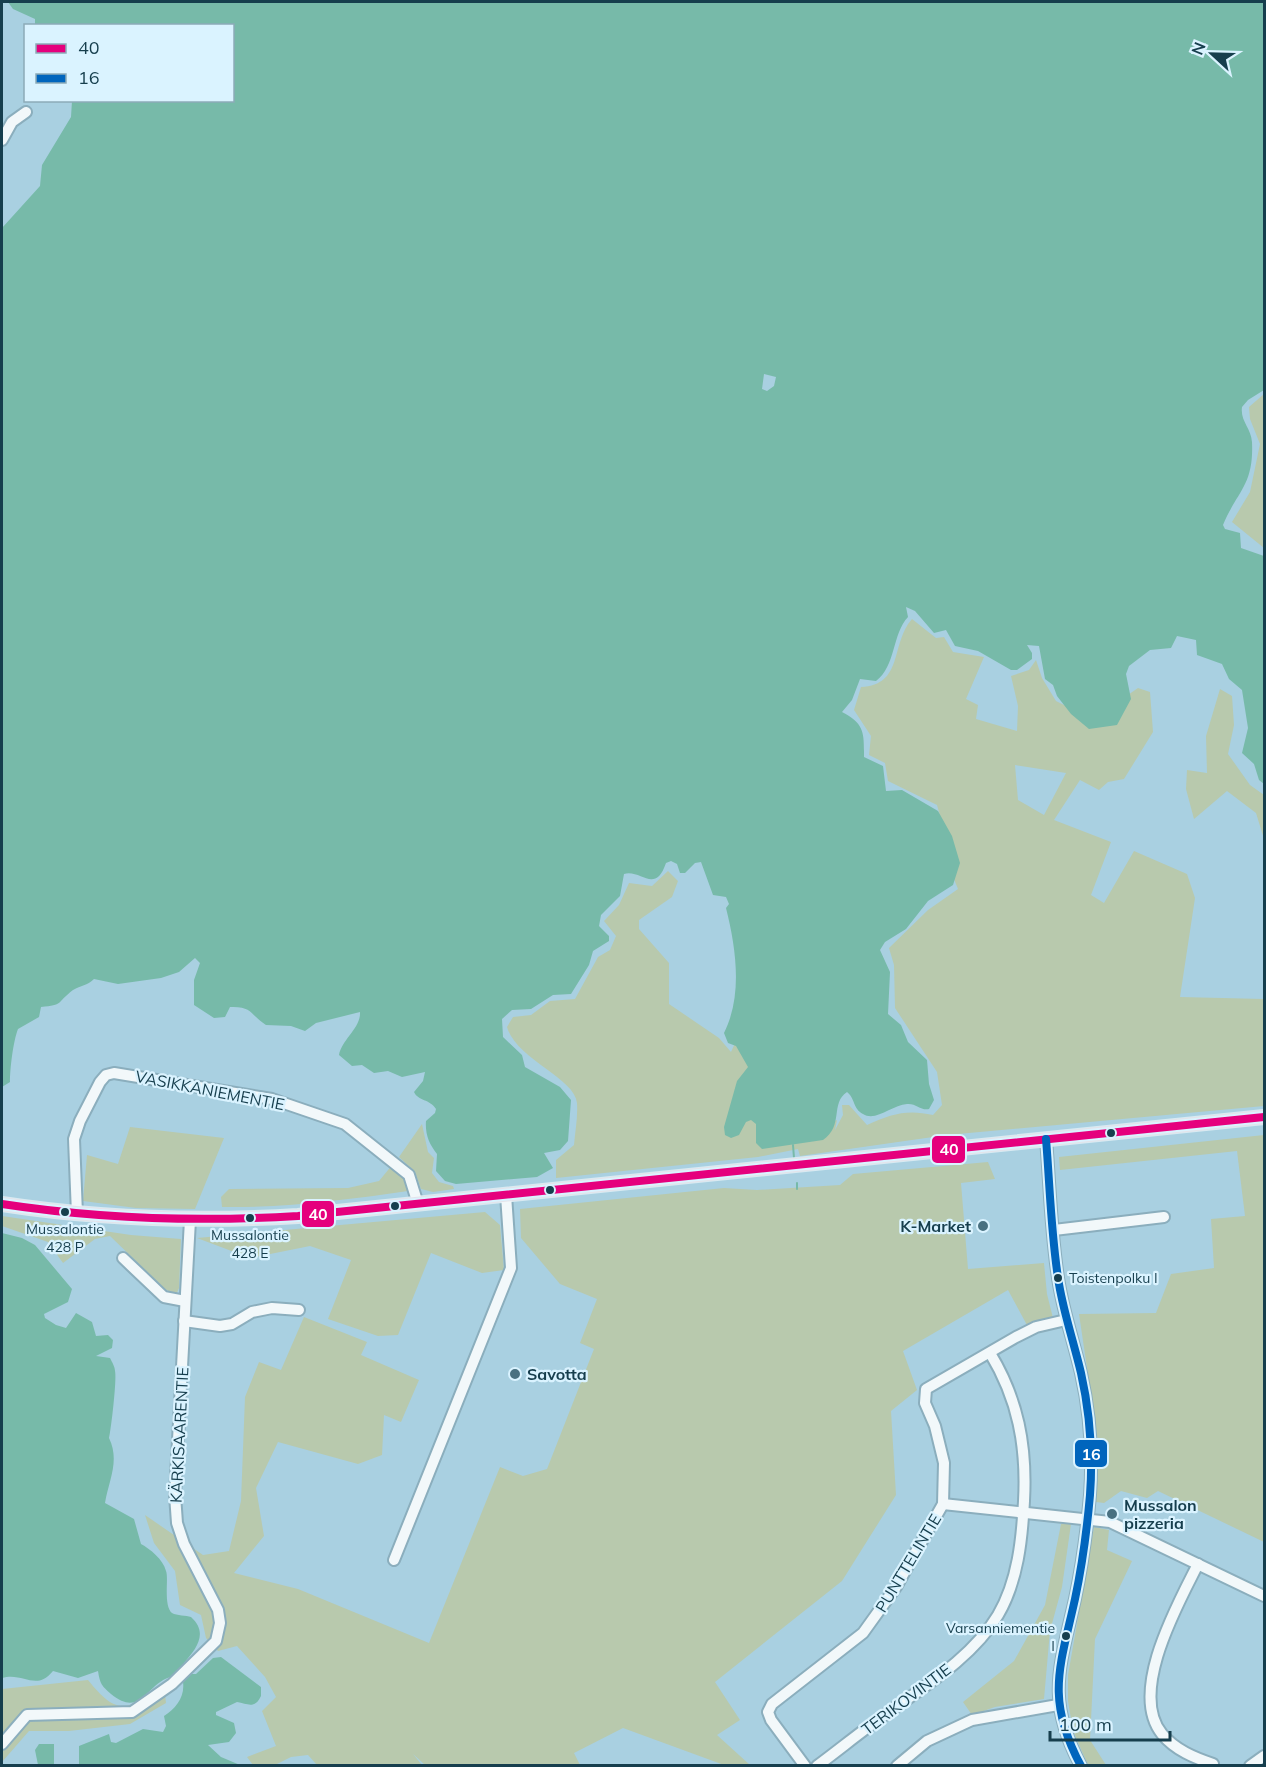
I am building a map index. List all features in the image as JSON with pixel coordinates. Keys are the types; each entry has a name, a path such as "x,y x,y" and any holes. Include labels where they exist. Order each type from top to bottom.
{"main road":[{"path":"2,1204 76,1214 190,1220 298,1216 1264,1117"}],"street":[{"path":"2,140 12,123 26,112"},
{"name":"VASIKKANIEMENTIE","path":"76,1214 74,1139 80,1121 100,1082 106,1075 114,1073 272,1099 345,1124 354,1128 409,1175 418,1204"},
{"path":"1046,1139 1059,1284 1088,1409 1091,1448 1086,1520 1075,1598 1060,1657 1058,1705 1065,1731 1081,1766"},
{"path":"394,1560 511,1268 506,1195"},
{"path":"1054,1230 1164,1217"},
{"name":"KÄRKISAARENTIE","path":"2,1744 27,1715 132,1712 172,1684 216,1641 220,1623 218,1610 184,1544 177,1523 175,1495 190,1220"},
{"path":"123,1258 164,1297 185,1301"},
{"path":"184,1321 220,1326 232,1324 252,1312 272,1308 299,1310"},
{"name":"PUNTTELINTIE","path":"805,1766 771,1720 768,1712 772,1704 863,1633 896,1587 943,1504 944,1463 940,1443 923,1396 926,1389 1036,1327 1066,1320"},
{"name":"TERIKOVINTIE","path":"817,1766 958,1660 987,1630 1009,1592 1018,1556 1026,1475 1022,1432 1012,1395 990,1353"},
{"path":"943,1504 1110,1522 1264,1596"},
{"path":"1198,1564 1161,1644 1155,1662 1152,1696 1156,1725 1162,1734 1184,1752 1215,1765"},
{"path":"902,1764 927,1741 972,1720 1058,1705"},
{"path":"1250,1766 1264,1756"}],"shaded area":[{"path":"8,2 1264,2 1264,390 1248,400 1242,407 1252,442 1252,457 1247,479 1223,525 1225,529 1240,533 1241,548 1264,556 1264,784 1259,780 1254,764 1242,753 1248,728 1242,690 1229,679 1222,664 1197,655 1196,640 1177,636 1171,648 1150,650 1129,666 1126,674 1131,699 1117,725 1089,729 1071,714 1057,696 1053,685 1045,679 1039,646 1027,645 1032,653 1032,659 1017,670 1011,670 978,651 955,646 946,630 934,633 915,611 906,607 908,617 899,632 887,667 876,681 860,679 852,700 842,712 850,716 862,730 864,757 883,766 886,791 902,790 938,811 952,836 960,863 953,885 928,901 906,929 885,942 880,950 890,972 888,1014 901,1025 908,1042 927,1060 929,1084 934,1100 929,1109 907,1104 879,1115 868,1116 857,1109 847,1092 839,1102 833,1128 823,1140 762,1149 756,1143 756,1124 751,1120 746,1122 739,1135 731,1138 725,1135 724,1127 737,1081 748,1067 736,1046 728,1043 724,1033 734,1003 736,987 733,939 726,908 729,904 726,897 713,895 701,862 695,863 685,873 680,873 677,864 671,861 666,863 657,878 647,879 630,873 624,874 620,896 601,915 599,926 609,936 609,941 593,951 589,965 571,994 553,995 531,1009 512,1010 502,1019 503,1037 522,1055 525,1067 560,1087 571,1100 568,1141 560,1150 544,1153 553,1168 537,1177 456,1184 445,1181 436,1171 437,1154 426,1130 426,1121 436,1109 414,1092 423,1081 425,1072 402,1077 388,1071 374,1073 362,1065 352,1066 339,1055 358,1023 360,1012 316,1023 305,1031 291,1026 266,1025 251,1012 237,1007 230,1007 225,1017 214,1018 194,1005 194,980 200,963 195,958 179,972 161,978 118,984 94,979 73,990 59,1003 41,1007 39,1017 18,1029 12,1056 10,1082 2,1087 2,228 40,186 42,165 71,117 72,102 234,102 234,24 35,24 35,19 13,9","holes":["764,374 776,377 774,386 767,391 762,389"]},
{"path":"1264,394 1264,548 1232,522 1250,492 1260,444 1250,419 1249,407"},
{"path":"912,619 936,638 944,637 953,652 984,657 966,699 978,705 976,719 1017,731 1018,706 1011,676 1029,670 1036,660 1042,678 1056,701 1078,712 1122,699 1138,688 1150,692 1153,732 1124,779 1108,782 1099,790 1080,780 1054,820 1111,842 1091,895 1104,903 1134,851 1187,874 1195,898 1180,997 1264,999 1264,1106 947,1135 800,1156 798,1149 758,1157 556,1178 556,1160 574,1145 577,1103 574,1094 566,1085 521,1049 507,1027 513,1017 531,1015 550,1001 575,999 598,957 610,950 616,936 604,921 619,905 629,883 652,886 668,871 678,881 672,897 639,920 639,929 669,963 669,1004 719,1038 731,1052 736,1041 788,1137 837,1120 835,1130 843,1115 842,1105 849,1105 867,1125 899,1114 915,1112 933,1115 942,1105 937,1072 895,1008 894,965 889,948 928,910 958,889 945,857 946,837 937,805 888,781 885,763 869,755 871,736 854,710 861,687 875,685 890,671 905,629","holes":["1015,765 1066,773 1044,815 1018,800"]},
{"path":"1220,689 1232,696 1234,725 1228,754 1250,785 1264,795 1264,839 1256,813 1227,791 1194,819 1186,789 1187,770 1207,773 1206,736"},
{"path":"422,1124 428,1152 434,1158 432,1173 439,1182 453,1186 454,1189 433,1192 421,1189 415,1172 399,1157"},
{"path":"130,1127 224,1138 195,1209 136,1208 83,1201 87,1155 118,1164"},
{"path":"1264,1135 1264,1542 1158,1491 1147,1498 1121,1491 1104,1503 1096,1502 1098,1442 1079,1314 1156,1313 1171,1274 1214,1268 1211,1219 1245,1216 1237,1151 1060,1170 1059,1157"},
{"path":"988,1162 995,1179 961,1183 968,1269 1044,1263 1047,1294 1053,1318 1028,1327 1008,1290 903,1351 917,1390 891,1411 896,1495 842,1581 715,1682 740,1720 717,1735 750,1765 724,1765 623,1728 574,1753 580,1765 425,1765 413,1754 422,1765 317,1765 308,1755 291,1757 275,1765 253,1765 247,1757 276,1746 262,1711 276,1697 265,1677 237,1646 218,1651 206,1638 201,1615 180,1605 175,1571 154,1543 145,1515 203,1555 229,1551 241,1501 245,1397 259,1362 281,1370 304,1317 367,1342 361,1355 419,1380 401,1422 384,1415 382,1455 358,1464 278,1442 256,1488 264,1536 234,1573 298,1589 429,1643 500,1467 523,1476 547,1469 594,1349 580,1343 597,1299 560,1284 521,1238 520,1209 724,1188 757,1190 840,1185 853,1174"},
{"path":"393,1164 403,1178 408,1191 315,1203 222,1207 221,1197 229,1189 348,1188 379,1181"},
{"path":"485,1212 500,1225 504,1270 482,1273 431,1253 398,1335 378,1336 328,1319 351,1260 310,1246 250,1258 197,1238"},
{"path":"2,1216 131,1235 181,1239 179,1288 176,1295 165,1289 110,1236 95,1239 63,1263 48,1242 2,1226"},
{"path":"2,1233 22,1238 35,1245 72,1289 68,1302 44,1314 45,1318 66,1328 76,1313 92,1322 96,1336 108,1335 113,1340 112,1348 96,1356 110,1358 115,1368 114,1404 109,1438 114,1462 105,1503 134,1519 141,1544 156,1555 167,1574 169,1609 174,1614 191,1617 199,1629 199,1641 184,1663 186,1674 196,1674 213,1658 221,1657 261,1687 261,1696 256,1703 251,1705 237,1702 216,1712 216,1715 234,1723 236,1733 229,1742 208,1745 221,1757 240,1765 79,1765 79,1746 109,1734 111,1742 116,1743 143,1729 163,1732 166,1726 164,1716 176,1706 183,1693 183,1682 175,1676 165,1679 138,1701 130,1703 122,1701 105,1689 98,1671 78,1678 53,1671 47,1677 35,1681 17,1677 2,1678"},
{"path":"1061,1524 1071,1524 1062,1587 1050,1631 1044,1699 995,1707 972,1715 963,1702 1014,1661 1045,1605"},
{"path":"1094,1527 1109,1530 1107,1550 1132,1561 1095,1639 1090,1740 1106,1765 1087,1763 1073,1731 1068,1701 1068,1675"},
{"path":"88,1680 107,1700 115,1705 123,1706 132,1705 164,1685 166,1703 130,1724 69,1731 29,1731 2,1762 2,1689"},
{"path":"39,1744 54,1744 54,1765 38,1765 35,1750"}],"waterway":[{"path":"793,1145 794,1158"},
{"path":"797,1183 797,1189"}],"transit line":[{"name":"40","path":"2,1204 76,1213 149,1218 223,1219 298,1216 1264,1117"},
{"name":"16","path":"1046,1139 1056,1266 1087,1403 1091,1449 1091,1480 1086,1534 1059,1683 1059,1702 1063,1721 1081,1766"}],"place":[{"name":"Mussalontie 428 P","path":"65,1212"},
{"name":"Mussalontie 428 E","path":"250,1218"},
{"name":"K-Market","path":"983,1226"},
{"name":"Toistenpolku I","path":"1058,1278"},
{"name":"Savotta","path":"515,1374"},
{"name":"Mussalon pizzeria","path":"1112,1514"},
{"name":"Varsanniementie I","path":"1066,1636"}]}
